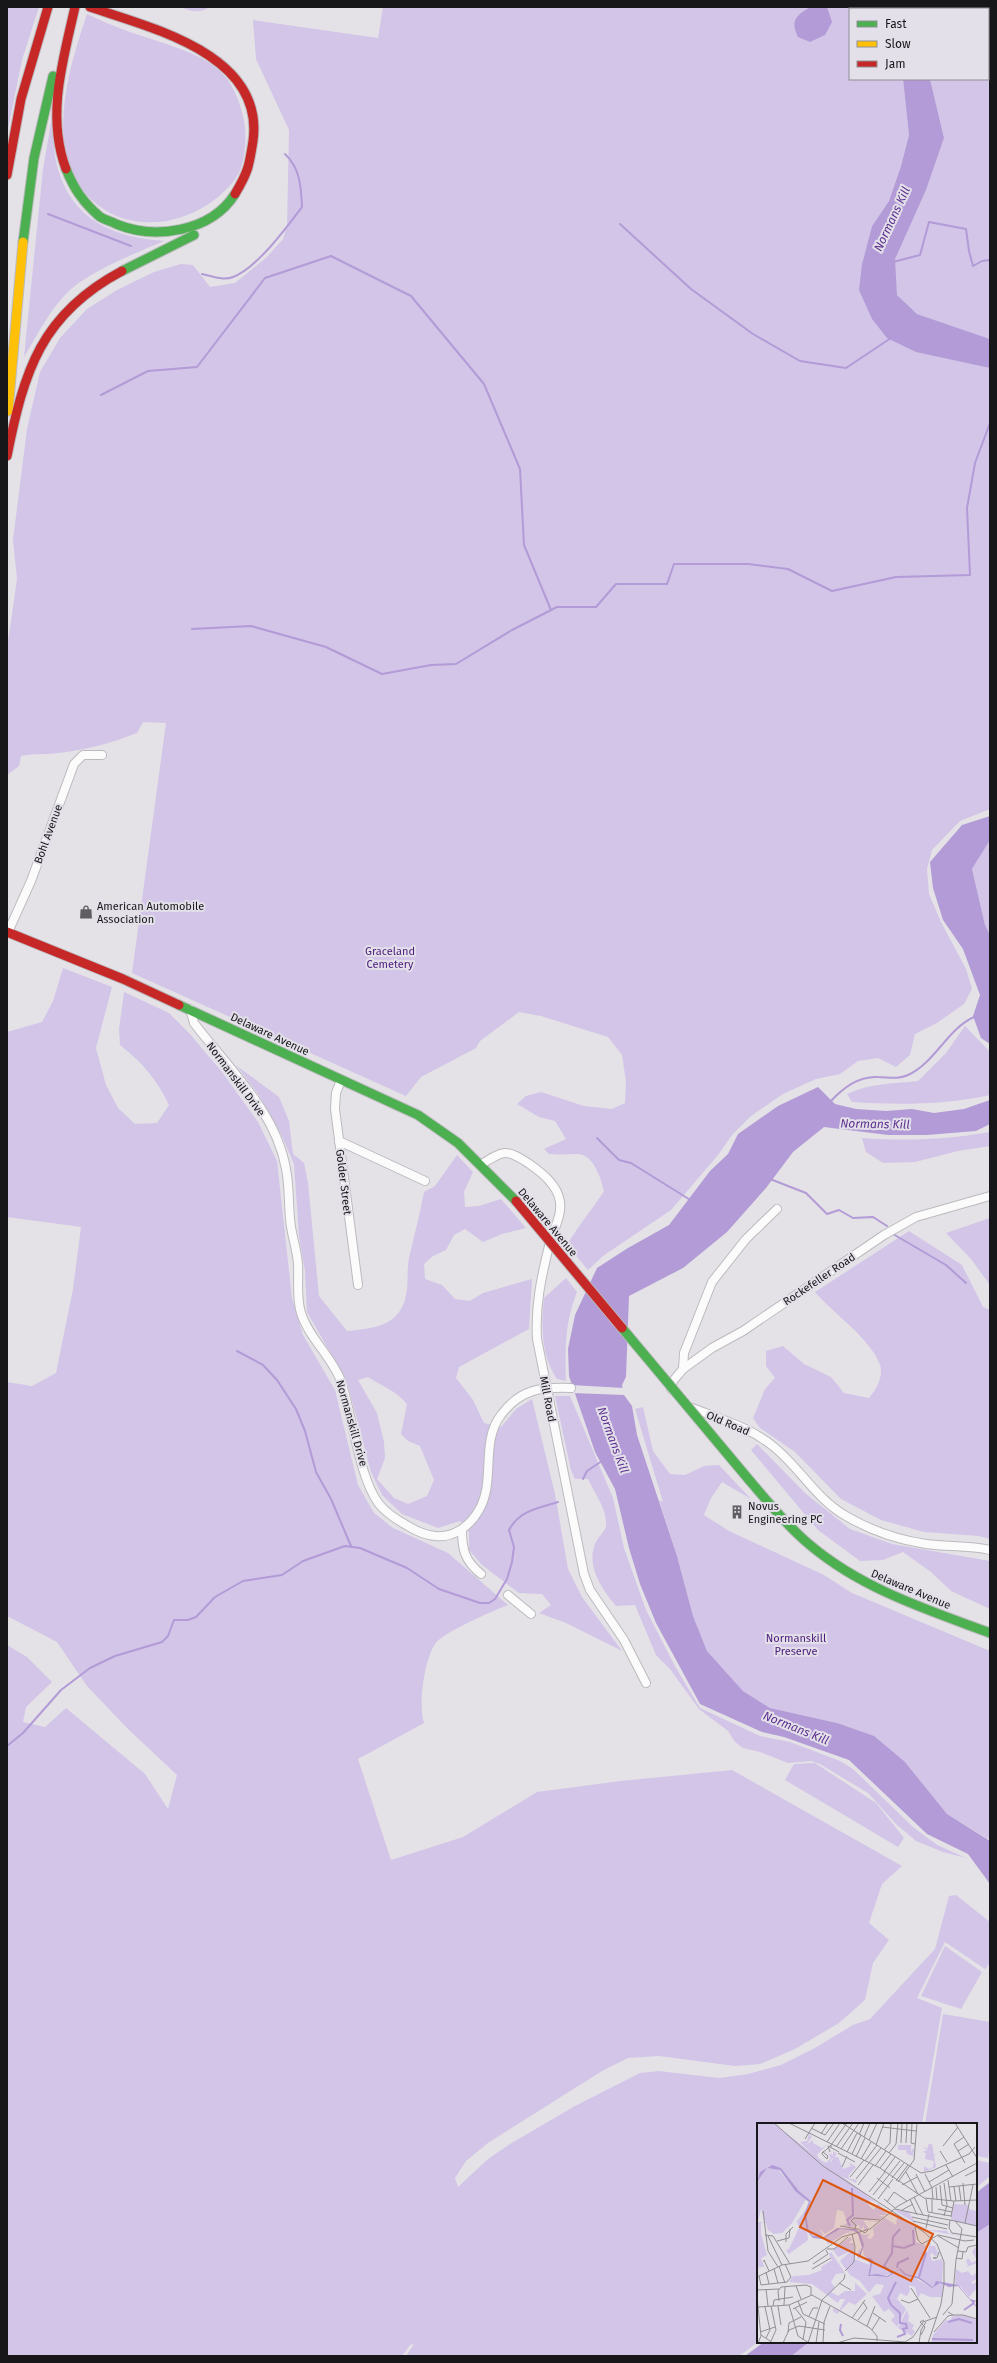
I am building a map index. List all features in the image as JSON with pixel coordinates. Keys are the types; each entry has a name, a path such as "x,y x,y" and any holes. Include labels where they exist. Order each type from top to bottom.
{"main road":[{"path":"7,175 21,99 48,7"},
{"path":"75,7 61,75 57,119 62,163 75,192 89,208 106,221 136,232 168,234 186,230 205,222 233,198 244,182 252,160 254,138 253,118 243,90 223,65 201,50 90,7"},
{"path":"7,418 23,248 36,152 52,80 75,7"},
{"path":"7,456 16,408 27,370 40,345 57,322 80,298 99,284 206,228 224,216 244,194 255,173 259,159 261,128 256,104 247,84 229,62 212,48 199,41 107,7"},
{"name":"Delaware Avenue","path":"8,932 123,979 190,1009 428,1121 457,1141 482,1164 516,1202 750,1481 795,1531 819,1553 850,1575 888,1594 990,1633"}],"street":[{"name":"Bohl Avenue","path":"8,932 30,881 74,764 83,756 102,755"},
{"name":"Normanskill Drive","path":"190,1009 194,1024 259,1106 278,1143 288,1181 292,1228 298,1265 298,1300 301,1312 339,1376 360,1456 375,1498 393,1518 420,1532 440,1536 462,1530"},
{"name":"Golder Street","path":"341,1080 335,1101 358,1285"},
{"path":"339,1141 424,1181"},
{"name":"Mill Road","path":"482,1164 499,1153 512,1153 545,1176 557,1192 560,1202 560,1212 549,1245 536,1313 537,1340 584,1574 590,1590 624,1640 646,1683"},
{"name":"Rockefeller Road","path":"672,1393 671,1386 673,1381 683,1369 712,1348 743,1331 884,1235 916,1217 990,1196"},
{"path":"683,1369 684,1353 712,1282 746,1239 777,1209"},
{"path":"481,1574 470,1565 465,1557 462,1530 479,1511 483,1500 488,1483 491,1438 496,1421 505,1410 522,1396 546,1387 571,1388"},
{"name":"Old Road","path":"672,1393 678,1400 686,1405 756,1434 783,1455 827,1503 869,1527 920,1543 965,1545 990,1550"},
{"path":"508,1595 531,1614"}],"green space":[{"path":"7,7 39,7 22,60 7,134"},
{"path":"181,7 210,7 196,11"},
{"name":"Graceland Cemetery","path":"383,7 887,7 849,8 849,80 903,80 909,135 901,166 889,201 872,226 862,264 965,361 990,368 990,809 960,821 932,850 927,869 929,894 941,922 966,969 972,989 964,1004 937,1023 915,1034 910,1055 896,1067 878,1058 858,1061 840,1074 816,1079 783,1094 751,1116 732,1135 718,1155 671,1210 603,1256 588,1270 567,1245 604,1191 599,1174 596,1168 584,1155 549,1154 544,1149 566,1139 555,1121 539,1117 517,1104 526,1096 541,1092 584,1106 612,1109 625,1103 626,1082 622,1055 608,1037 541,1016 519,1012 480,1041 476,1048 421,1077 406,1096 132,973 166,723 143,722 137,733 88,748 53,754 21,756 19,766 7,775 7,649 17,579 13,540 27,429 40,372 60,338 87,309 117,290 154,272 181,264 193,265 210,287 235,283 267,257 283,239 287,226 289,130 256,59 253,20 378,38"},
{"path":"990,7 990,339 917,314 897,295 894,259 926,190 944,138 930,80 989,80 989,8 914,8"},
{"path":"87,14 122,29 177,48 203,59 221,72 235,92 240,104 245,129 243,162 237,176 231,184 218,197 202,208 184,216 166,221 147,222 129,220 111,214 96,203 82,189 77,181 70,168 66,155 63,119 71,66"},
{"path":"52,117 57,166 64,185 73,200 84,212 111,230 145,239 164,241 104,268 71,289 51,312 24,357 43,169"},
{"path":"990,840 990,935 985,925 972,869"},
{"path":"63,968 112,987 96,1048 106,1085 118,1108 135,1124 157,1123 169,1105 149,1072 136,1058 120,1045 119,1029 124,992 169,1013 189,1033 222,1072 258,1122 277,1161 292,1298 303,1335 335,1390 358,1485 374,1513 393,1528 448,1553 508,1605 457,1628 435,1644 428,1661 423,1683 422,1715 424,1723 358,1759 391,1860 463,1837 537,1792 621,1781 732,1770 902,1866 882,1884 869,1923 889,1940 873,1963 865,2000 839,2023 795,2049 760,2064 735,2066 659,2056 628,2058 602,2071 488,2143 466,2161 455,2178 458,2187 488,2159 510,2144 575,2106 640,2073 659,2071 719,2078 748,2074 781,2065 815,2048 853,2025 870,2019 935,1949 949,1896 956,1895 990,1922 990,1963 985,1969 945,1942 917,1998 942,2008 922,2123 757,2123 757,2343 739,2356 406,2356 414,2344 410,2345 402,2356 7,2356 7,1645 27,1657 52,1682 26,1707 23,1722 45,1727 66,1708 145,1774 168,1809 177,1775 128,1729 87,1686 57,1642 7,1616 7,1382 32,1386 56,1373 73,1289 81,1227 7,1217 7,1032 42,1022 53,1001"},
{"path":"965,1026 990,1052 990,1095 956,1101 886,1104 852,1102 847,1094 873,1086 918,1081 946,1053"},
{"path":"237,1066 279,1097 289,1121 293,1154 304,1163 308,1183 319,1296 347,1331 379,1326 394,1317 400,1310 405,1301 409,1258 424,1192 435,1186 457,1155 473,1172 464,1192 465,1207 479,1206 501,1199 526,1228 502,1234 483,1242 465,1229 454,1235 446,1250 433,1256 424,1264 425,1279 442,1285 455,1299 470,1301 483,1293 532,1279 529,1329 459,1367 456,1378 473,1400 484,1423 501,1427 516,1409 532,1399 555,1494 568,1569 582,1597 622,1651 566,1623 539,1613 551,1605 542,1594 519,1593 482,1565 469,1550 469,1532 460,1521 438,1528 402,1514 382,1495 371,1472 347,1382 307,1312 305,1271 299,1236 294,1164 282,1136 258,1094","holes":["368,1377 394,1392 407,1404 401,1434 408,1441 420,1446 434,1480 427,1496 408,1504 394,1498 377,1479 385,1458 384,1442 377,1413 358,1380"]},
{"path":"990,1132 990,1146 958,1151 915,1162 883,1163 866,1152 862,1138 926,1139 957,1137"},
{"path":"990,1218 990,1285 971,1259 946,1233"},
{"path":"909,1231 962,1265 983,1307 990,1310 990,1539 979,1536 924,1532 881,1520 841,1499 795,1452 760,1428 753,1418 765,1389 775,1378 766,1366 766,1351 783,1346 804,1364 831,1377 844,1393 869,1398 877,1387 881,1374 880,1365 875,1355 860,1336 815,1292"},
{"path":"566,1278 577,1292 568,1325 566,1381 557,1379 548,1360 543,1340 543,1319 544,1298"},
{"path":"555,1396 570,1396 613,1498 624,1548 646,1610 676,1668 700,1708 760,1736 790,1742 840,1761 853,1769 913,1827 937,1845 966,1858 943,1852 916,1841 896,1824 868,1793 820,1764 811,1761 788,1763 760,1752 743,1748 735,1742 728,1731 699,1709 670,1669 656,1655 635,1605 616,1606 597,1577 594,1569 593,1552 596,1542 606,1526 605,1514 588,1479 575,1479 571,1470"},
{"name":"Normanskill Preserve","path":"643,1407 653,1451 670,1474 685,1475 704,1466 719,1465 751,1499 722,1482 711,1498 704,1515 729,1531 824,1575 852,1593 990,1651 990,1835 988,1839 947,1814 905,1762 837,1723 770,1708 743,1691 707,1651 693,1616 677,1556 659,1500 663,1502 635,1409"},
{"path":"757,1444 805,1493 850,1529 892,1544 990,1561 990,1609 951,1591 931,1572 903,1552 883,1560 860,1561 818,1530 751,1450"},
{"path":"815,1763 876,1803 904,1838 898,1847 785,1780 794,1764"},
{"path":"945,1946 982,1972 961,2009 921,1996"},
{"path":"943,2014 990,2022 990,2143 988,2158 977,2156 977,2123 925,2123"},
{"path":"977,2160 990,2163 990,2176 977,2187"},
{"path":"990,2211 990,2356 782,2356 796,2343 977,2343 977,2218"}],"water":[{"path":"810,7 827,7 832,22 825,35 810,42 798,37 795,22 801,13"},
{"name":"Normans Kill","path":"903,80 930,80 944,138 926,190 895,259 897,295 917,314 990,339 990,368 916,352 887,338 872,319 859,290 862,264 872,226 889,201 901,166 909,135"},
{"path":"990,816 990,840 972,869 985,925 990,935 990,1044 981,1038 973,1016 980,995 963,949 943,920 933,888 930,862 962,825"},
{"name":"Normans Kill","path":"818,1087 835,1104 856,1109 886,1111 912,1109 934,1113 964,1109 990,1100 990,1124 976,1131 927,1135 888,1135 824,1127 793,1152 766,1188 727,1232 683,1268 629,1296 626,1377 622,1385 624,1395 632,1406 637,1435 677,1556 693,1616 707,1651 743,1691 770,1708 837,1723 874,1736 905,1762 947,1814 990,1841 990,1884 968,1854 927,1834 849,1760 784,1737 762,1732 700,1704 656,1623 640,1584 629,1548 615,1489 595,1452 569,1376 568,1349 575,1315 597,1268 628,1248 669,1225 710,1171 728,1154 738,1134 778,1106"},
{"path":"990,2182 990,2224 977,2232 977,2192"},
{"path":"763,2343 808,2343 791,2356 745,2356"}],"pier":[{"path":"571,1385 624,1388 624,1395 572,1393"}],"waterway":[{"path":"202,274 218,278 229,278 242,272 252,265 271,246 302,207 297,171 290,159 285,154"},
{"path":"48,214 131,246"},
{"path":"893,262 920,255 929,222 966,229 973,266 982,261 990,260"},
{"path":"620,224 691,289 753,334 800,361 846,368 891,338"},
{"path":"101,395 148,371 197,367 265,278 331,256 411,296 484,384 520,469 524,545 551,610"},
{"path":"192,629 251,626 326,647 382,674 431,665 456,664 512,630 557,607 596,607 616,584 667,584 674,564 748,564 788,569 832,591 896,577 970,575 967,508 975,463 990,423"},
{"path":"830,1102 840,1092 857,1081 871,1077 900,1077 917,1070 934,1055 956,1029 974,1017"},
{"path":"597,1138 619,1160 631,1163 692,1201"},
{"path":"770,1179 806,1193 827,1214 839,1210 853,1218 873,1217 887,1226"},
{"path":"893,1234 946,1265 966,1283"},
{"path":"237,1351 263,1365 277,1380 296,1409 305,1431 316,1472 331,1499 351,1546"},
{"path":"583,1479 587,1471 602,1461"},
{"path":"7,1746 23,1733 61,1690 90,1668 115,1656 162,1642 168,1636 174,1620 188,1620 196,1617 215,1597 243,1581 282,1575 303,1561 345,1546 360,1548 407,1568 439,1589 480,1603 489,1603 495,1599 507,1579 512,1562 514,1547 509,1530 513,1524 518,1518 530,1511 558,1502"}],"traffic: fast":[{"path":"23,242 34,158 53,76"},
{"path":"66,169 72,183 88,206 103,219 131,229 164,232 197,224 212,217 225,207 235,194"},
{"path":"122,271 194,235"},
{"path":"179,1005 418,1115 458,1143 516,1201"},
{"path":"622,1328 750,1481"},
{"path":"750,1481 802,1538 851,1574 896,1597 990,1633"}],"traffic: slow":[{"path":"8,411 23,242"}],"traffic: jam":[{"path":"7,175 21,99 48,7"},
{"path":"66,169 60,149 57,129 58,88 75,7"},
{"path":"90,7 172,36 199,49 223,66 241,86 252,111 253,141 247,169 235,194"},
{"path":"7,456 21,397 40,348 54,326 72,306 94,288 122,271"},
{"path":"7,932 123,979 179,1005"},
{"path":"516,1201 622,1328"}],"place":[{"name":"American Automobile Association","path":"86,912"},
{"name":"Novus Engineering PC","path":"737,1512"}]}
